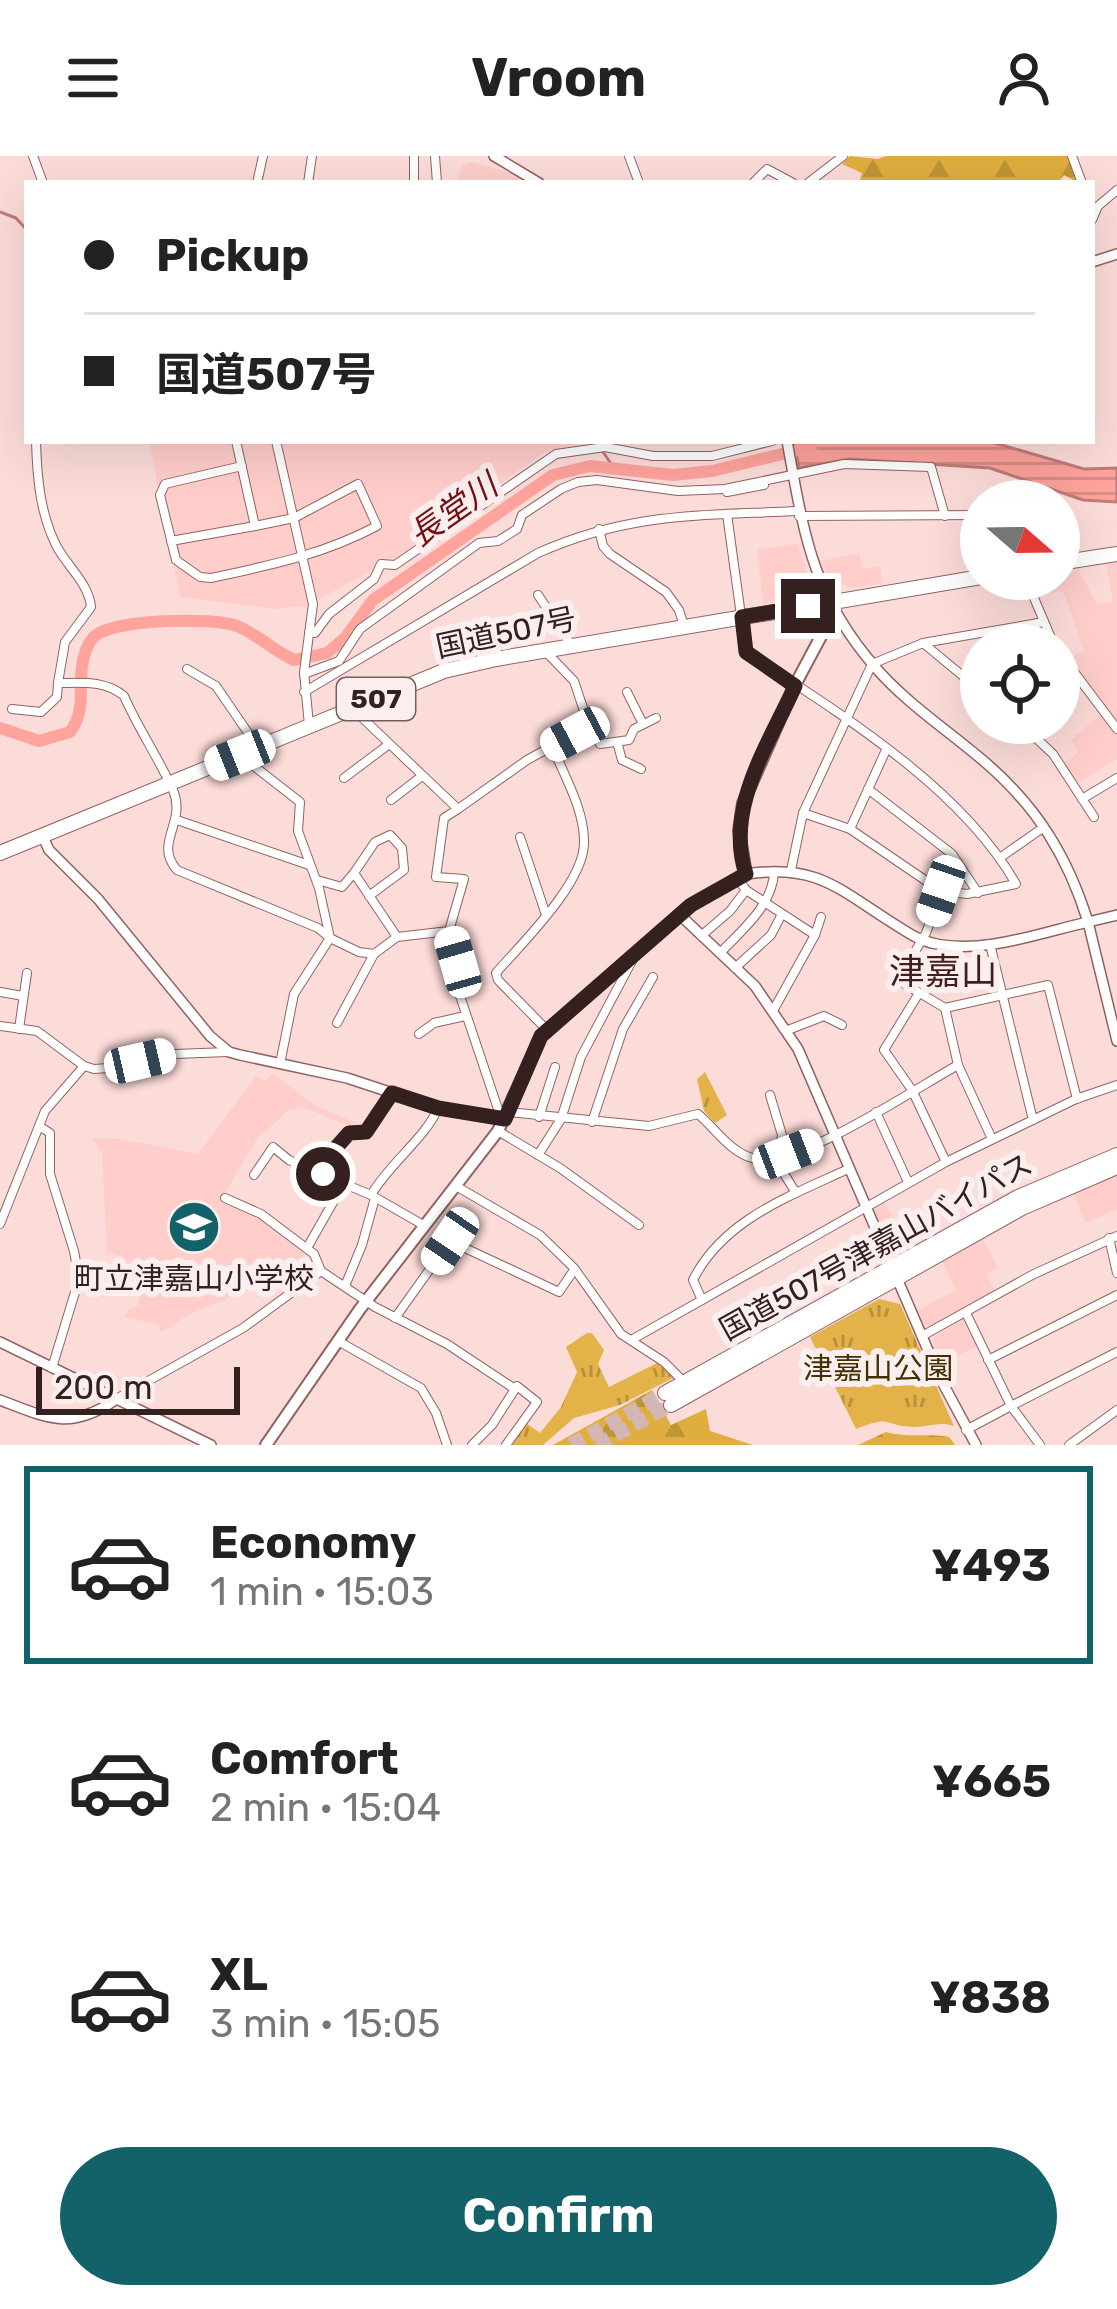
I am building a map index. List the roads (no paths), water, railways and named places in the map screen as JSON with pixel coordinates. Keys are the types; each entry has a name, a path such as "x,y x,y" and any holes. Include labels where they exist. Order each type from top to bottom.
{"highway":[{"path":"1080,560 1117,554"},
{"name":"国道507号","path":"0,854 444,671 960,580"},
{"name":"国道507号津嘉山バイパス","path":"1117,1155 1018,1197 894,1272 668,1399 685,1382 894,1272 1117,1167"}],"main road":[{"path":"266,1445 366,1301 503,1120 535,1045 681,916 741,876 743,803 827,625"}],"street":[{"path":"494,156 534,180"},
{"path":"812,180 843,156"},
{"path":"756,180 767,169 787,180"},
{"path":"1095,202 1117,190"},
{"path":"12,709 41,712 56,698 65,642 92,607 90,595 56,546 41,504 36,444"},
{"path":"237,444 255,526"},
{"path":"277,444 313,604 304,673 310,727"},
{"path":"308,633 315,632 329,614 374,579 381,564 395,565 540,463 567,451 599,447 653,456 712,456 760,444"},
{"path":"787,444 798,513 830,602 872,664 898,692 988,764 1046,826 1077,886 1113,1006 1117,1041"},
{"path":"304,673 316,673 339,661 360,629 479,543 498,541 517,529 522,515 561,489 597,480 647,489 725,489 844,464 932,467 945,516"},
{"path":"171,542 294,518 358,484 377,526 334,549 200,577 176,560 171,542 160,495 165,484 242,466"},
{"path":"727,514 746,652 846,716 964,816 1001,857 1016,884 978,893 941,891 850,830 803,814"},
{"path":"304,692 538,553 599,528 642,519 727,514 960,516"},
{"path":"599,528 610,554 672,599 684,627"},
{"path":"538,596 572,646"},
{"path":"791,871 803,814 872,664 923,643 1043,622 1034,600"},
{"path":"923,643 960,674"},
{"path":"546,650 574,681 600,744 629,740 634,729 656,718"},
{"path":"187,669 216,686 258,748"},
{"path":"1080,682 1117,729"},
{"path":"58,683 95,683 124,696 172,789 177,820 165,850 177,870 318,928 359,952 374,954"},
{"path":"627,692 643,724"},
{"path":"353,709 458,809"},
{"path":"458,962 449,931 464,879 436,877 444,818 589,726"},
{"path":"617,742 622,760 641,769"},
{"path":"1042,744 1094,818"},
{"path":"344,778 388,745"},
{"path":"548,1030 496,973 547,915 579,866 585,847 582,823 551,746"},
{"path":"850,830 886,749"},
{"path":"240,755 297,796 298,831 331,938 295,994 280,1064"},
{"path":"391,800 422,776"},
{"path":"1082,799 1117,778"},
{"path":"868,789 952,854 978,893"},
{"path":"177,820 310,865"},
{"path":"1001,857 1046,826"},
{"path":"316,880 342,887 375,842 390,835 402,848 404,870 369,896"},
{"path":"43,837 53,855 98,899 210,1036 230,1052"},
{"path":"520,837 547,915"},
{"path":"720,953 765,902 773,888 774,870"},
{"path":"814,935 746,890 741,876 791,871 840,887 922,940 952,947 990,944 1117,915"},
{"path":"354,873 397,937"},
{"path":"701,936 746,890"},
{"path":"941,891 922,940 898,980 945,1008 1048,985 1077,1099"},
{"path":"735,968 771,934 782,914"},
{"path":"681,916 774,1009 788,1030 864,1208 976,1445"},
{"path":"774,1009 821,917"},
{"path":"337,1022 374,954 397,937 449,931"},
{"path":"990,944 1033,1120"},
{"path":"538,1155 561,1119 599,1017 632,960"},
{"path":"20,1029 27,974"},
{"path":"453,975 503,1120 538,1155 639,1225"},
{"path":"592,1122 623,1029 653,977"},
{"path":"0,992 23,996"},
{"path":"919,992 884,1050 912,1090 946,1162"},
{"path":"945,1008 958,1065 992,1139"},
{"path":"419,1034 434,1023 465,1016"},
{"path":"788,1030 824,1016 842,1025"},
{"path":"0,1026 37,1031 83,1066 107,1069 175,1054 230,1052 438,1108 503,1120 539,1117 650,1126 698,1114 738,1153 761,1161 833,1136 958,1065"},
{"path":"0,1224 45,1111 83,1066"},
{"path":"539,1117 555,1067"},
{"path":"633,1339 946,1162 1077,1099 1117,1085"},
{"path":"323,1174 334,1150 349,1133 366,1132 392,1093"},
{"path":"770,1095 782,1135 778,1164 796,1193"},
{"path":"345,1286 362,1246 373,1197 393,1162 428,1127 438,1108"},
{"path":"876,1112 908,1183"},
{"path":"39,1126 50,1133 50,1174 79,1279 52,1370"},
{"path":"254,1175 273,1147 289,1160 373,1197 424,1226"},
{"path":"702,1300 693,1280 718,1240 796,1193 848,1169"},
{"path":"308,1248 344,1183"},
{"path":"456,1186 540,1235 574,1270 609,1321 685,1382"},
{"path":"225,1198 261,1214 308,1248 320,1263 320,1271"},
{"path":"922,1336 1113,1237 1117,1273"},
{"path":"394,1318 450,1241 559,1292 574,1270"},
{"path":"320,1271 515,1389 492,1425 472,1445"},
{"path":"0,1400 53,1419 72,1420 97,1412 243,1328 320,1271"},
{"path":"988,1360 1117,1295"},
{"path":"966,1313 1011,1406 1040,1445"},
{"path":"338,1340 421,1388 447,1445"},
{"path":"0,1342 211,1445"},
{"path":"966,1430 1117,1352"},
{"path":"506,1445 537,1402 517,1386"},
{"path":"1069,1445 1117,1410"}],"waterway":[{"path":"0,212 24,227"},
{"name":"長堂川","path":"0,728 39,741 70,732 79,713 88,646 96,635 124,626 165,621 225,623 244,629 294,660 327,653 345,638 373,600 553,475 590,466 673,475 712,471 811,447"},
{"path":"603,452 614,468"}],"tunnel":[{"path":"571,1445 665,1393"},
{"path":"597,1445 671,1405"}],"place":[{"name":"町立津嘉山小学校","path":"194,1227"}],"district":[{"name":"津嘉山","path":"943,971"}],"park label":[{"name":"津嘉山公園","path":"878,1369"}]}
